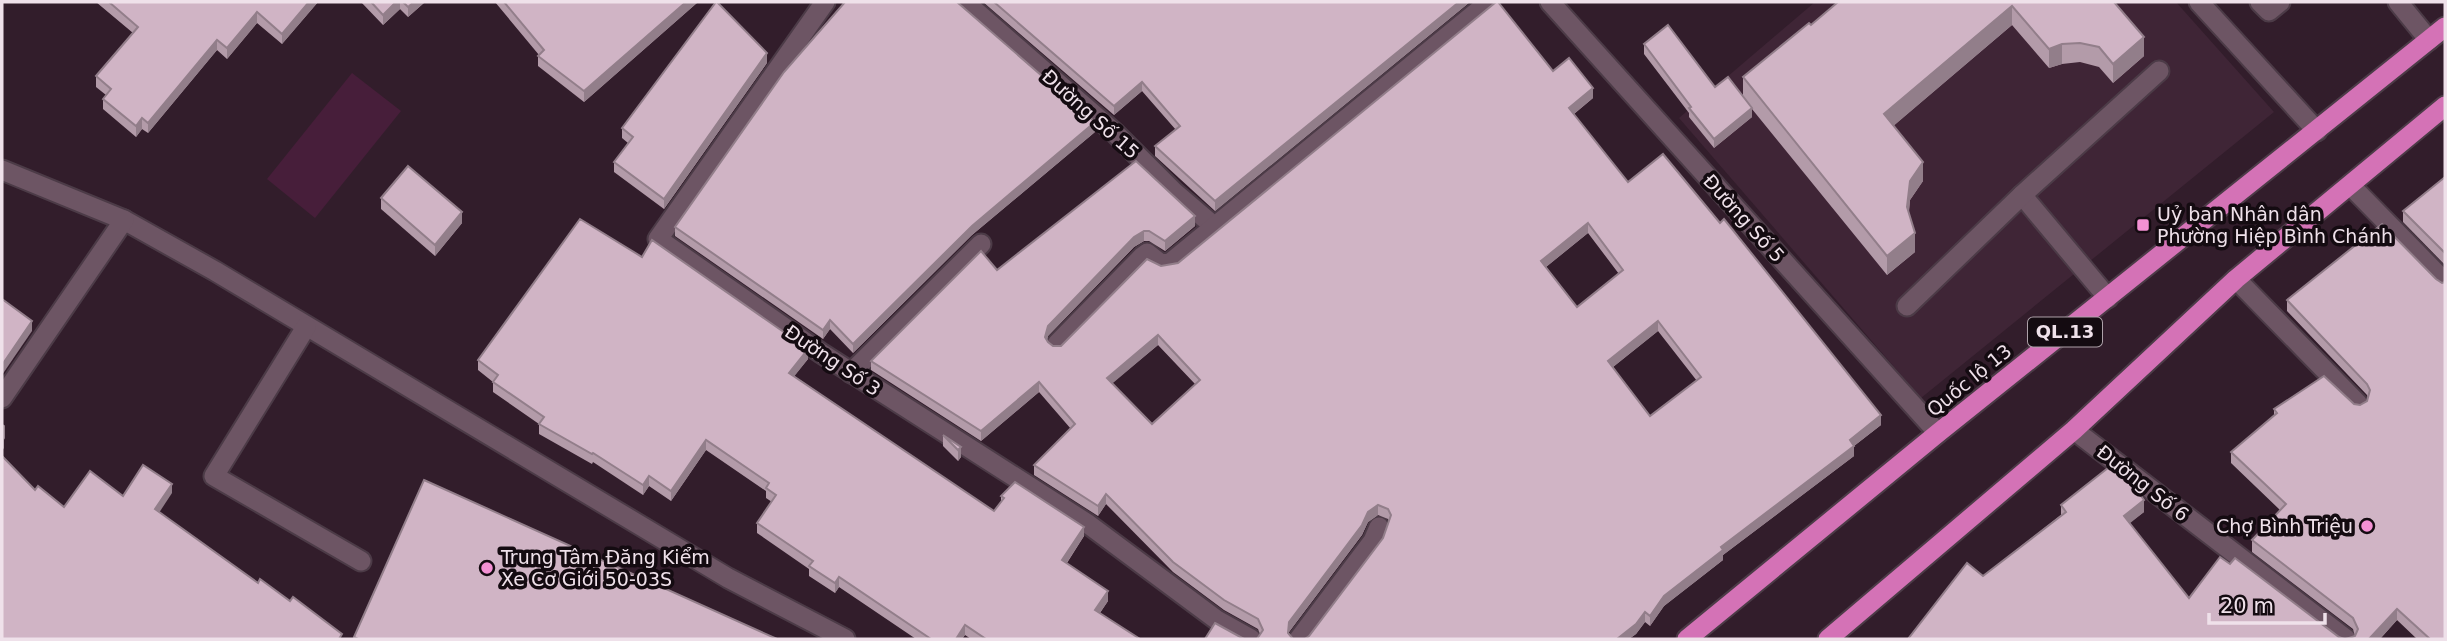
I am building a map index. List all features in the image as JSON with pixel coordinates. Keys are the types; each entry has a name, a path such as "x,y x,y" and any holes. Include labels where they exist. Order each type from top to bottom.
{"highway":[{"name":"Quốc lộ 13","path":"1687,639 1938,433 2445,27"},
{"path":"1828,639 2074,430 2236,279 2445,106"}],"street":[{"name":"Đường Số 3","path":"825,2 658,239 851,373 1088,524 1217,620 1251,639"},
{"name":"Đường Số 15","path":"965,2 1115,133 1174,192 1215,227"},
{"path":"1058,344 1147,253 1161,264 1170,263 1489,2"},
{"name":"Đường Số 5","path":"1550,2 1938,433"},
{"path":"2199,2 2317,131"},
{"path":"2260,2 2269,11 2280,2"},
{"path":"2398,2 2429,40"},
{"path":"1907,306 2022,195 2159,71"},
{"path":"2,170 124,220 215,271 728,578 845,639"},
{"path":"2350,185 2445,282"},
{"path":"2022,195 2108,298"},
{"path":"2,398 124,220"},
{"path":"851,373 981,244"},
{"path":"2236,279 2358,404"},
{"path":"306,327 214,476 361,561"},
{"name":"Đường Số 6","path":"2074,430 2346,639"},
{"path":"1299,639 1373,541 1379,527"}],"shaded area":[{"path":"1815,2 2176,2 2274,112 1921,398 1679,118"},
{"path":"352,73 401,111 315,218 267,179"}],"building":[{"path":"109,2 309,2 282,34 257,12 227,48 217,40 148,123 142,118 136,126 103,99 111,89 96,76 138,27"},
{"path":"371,2 396,2 383,15"},
{"path":"504,2 686,2 584,91 538,56 544,50"},
{"path":"716,2 767,53 664,199 614,162 633,137 622,128"},
{"path":"845,2 957,2 1095,122 972,226 853,344 830,320 823,330 675,227 784,72"},
{"path":"994,2 1459,2 1215,201 1155,146 1180,126 1142,82 1114,106"},
{"path":"1498,2 1553,71 1569,58 1593,88 1569,108 1628,182 1663,154 1720,223 1724,219 1881,415 1850,440 1854,446 1721,547 1723,550 1664,596 1650,616 1645,612 1636,624 1617,639 1305,639 1383,538 1391,515 1388,509 1378,505 1368,512 1362,525 1289,622 1288,633 1293,639 1257,639 1263,630 1258,619 1224,600 1173,562 1106,494 1098,506 1034,465 1075,424 1039,382 981,431 871,361 981,251 997,270 1136,161 1195,216 1165,241 1149,231 1134,237 1048,326 1045,337 1053,346 1061,346 1147,259 1161,266 1178,263","holes":["1588,223 1623,270 1577,307 1541,261","1658,321 1701,377 1650,416 1608,361","1158,335 1200,380 1152,424 1107,378"]},
{"path":"1838,2 2114,2 2144,37 2113,64 2099,47 2080,43 2062,44 2049,49 2012,6 1884,114 1923,162 1910,181 1907,207 1915,233 1887,256 1743,77"},
{"path":"1668,25 1715,87 1728,77 1752,108 1714,139 1644,44"},
{"path":"408,166 462,212 435,245 381,198"},
{"path":"2445,177 2445,253 2403,211"},
{"path":"580,219 642,257 652,240 808,349 789,373 994,511 1004,498 1001,496 1015,482 1084,527 1062,560 1108,591 1095,610 1140,639 986,639 965,625 956,639 931,639 839,577 835,583 809,566 813,561 757,523 776,495 766,488 769,483 706,440 671,491 649,476 643,485 593,453 539,424 544,417 493,382 498,375 478,360"},
{"path":"2382,224 2436,279 2445,282 2445,639 2430,639 2397,609 2369,639 2346,639 2355,636 2358,629 2353,618 2252,540 2286,504 2231,452 2277,413 2274,409 2324,376 2354,404 2360,405 2367,401 2370,390 2367,384 2287,300"},
{"path":"2,299 32,321 2,365"},
{"path":"943,435 961,447 958,450"},
{"path":"2,456 35,490 38,486 64,507 90,471 123,496 143,465 172,484 155,509 258,583 260,579 290,601 293,597 342,634 339,639 2,639"},
{"path":"2113,464 2122,471 2144,500 2124,516 2189,598 2220,557 2230,564 2235,558 2344,639 1908,639 1967,563 1983,576 2066,512 2061,505"},
{"name":"Trung Tâm Đăng Kiểm Xe Cơ Giới 50-03S","path":"424,480 777,639 358,639 354,637"},
{"path":"1215,623 1244,639 1205,639"}],"place":[{"name":"Uỷ ban Nhân dân Phường Hiệp Bình Chánh","path":"2143,225"},
{"name":"Chợ Bình Triệu","path":"2367,526"},
{"name":"Trung Tâm Đăng Kiểm Xe Cơ Giới 50-03S","path":"487,568"}]}
